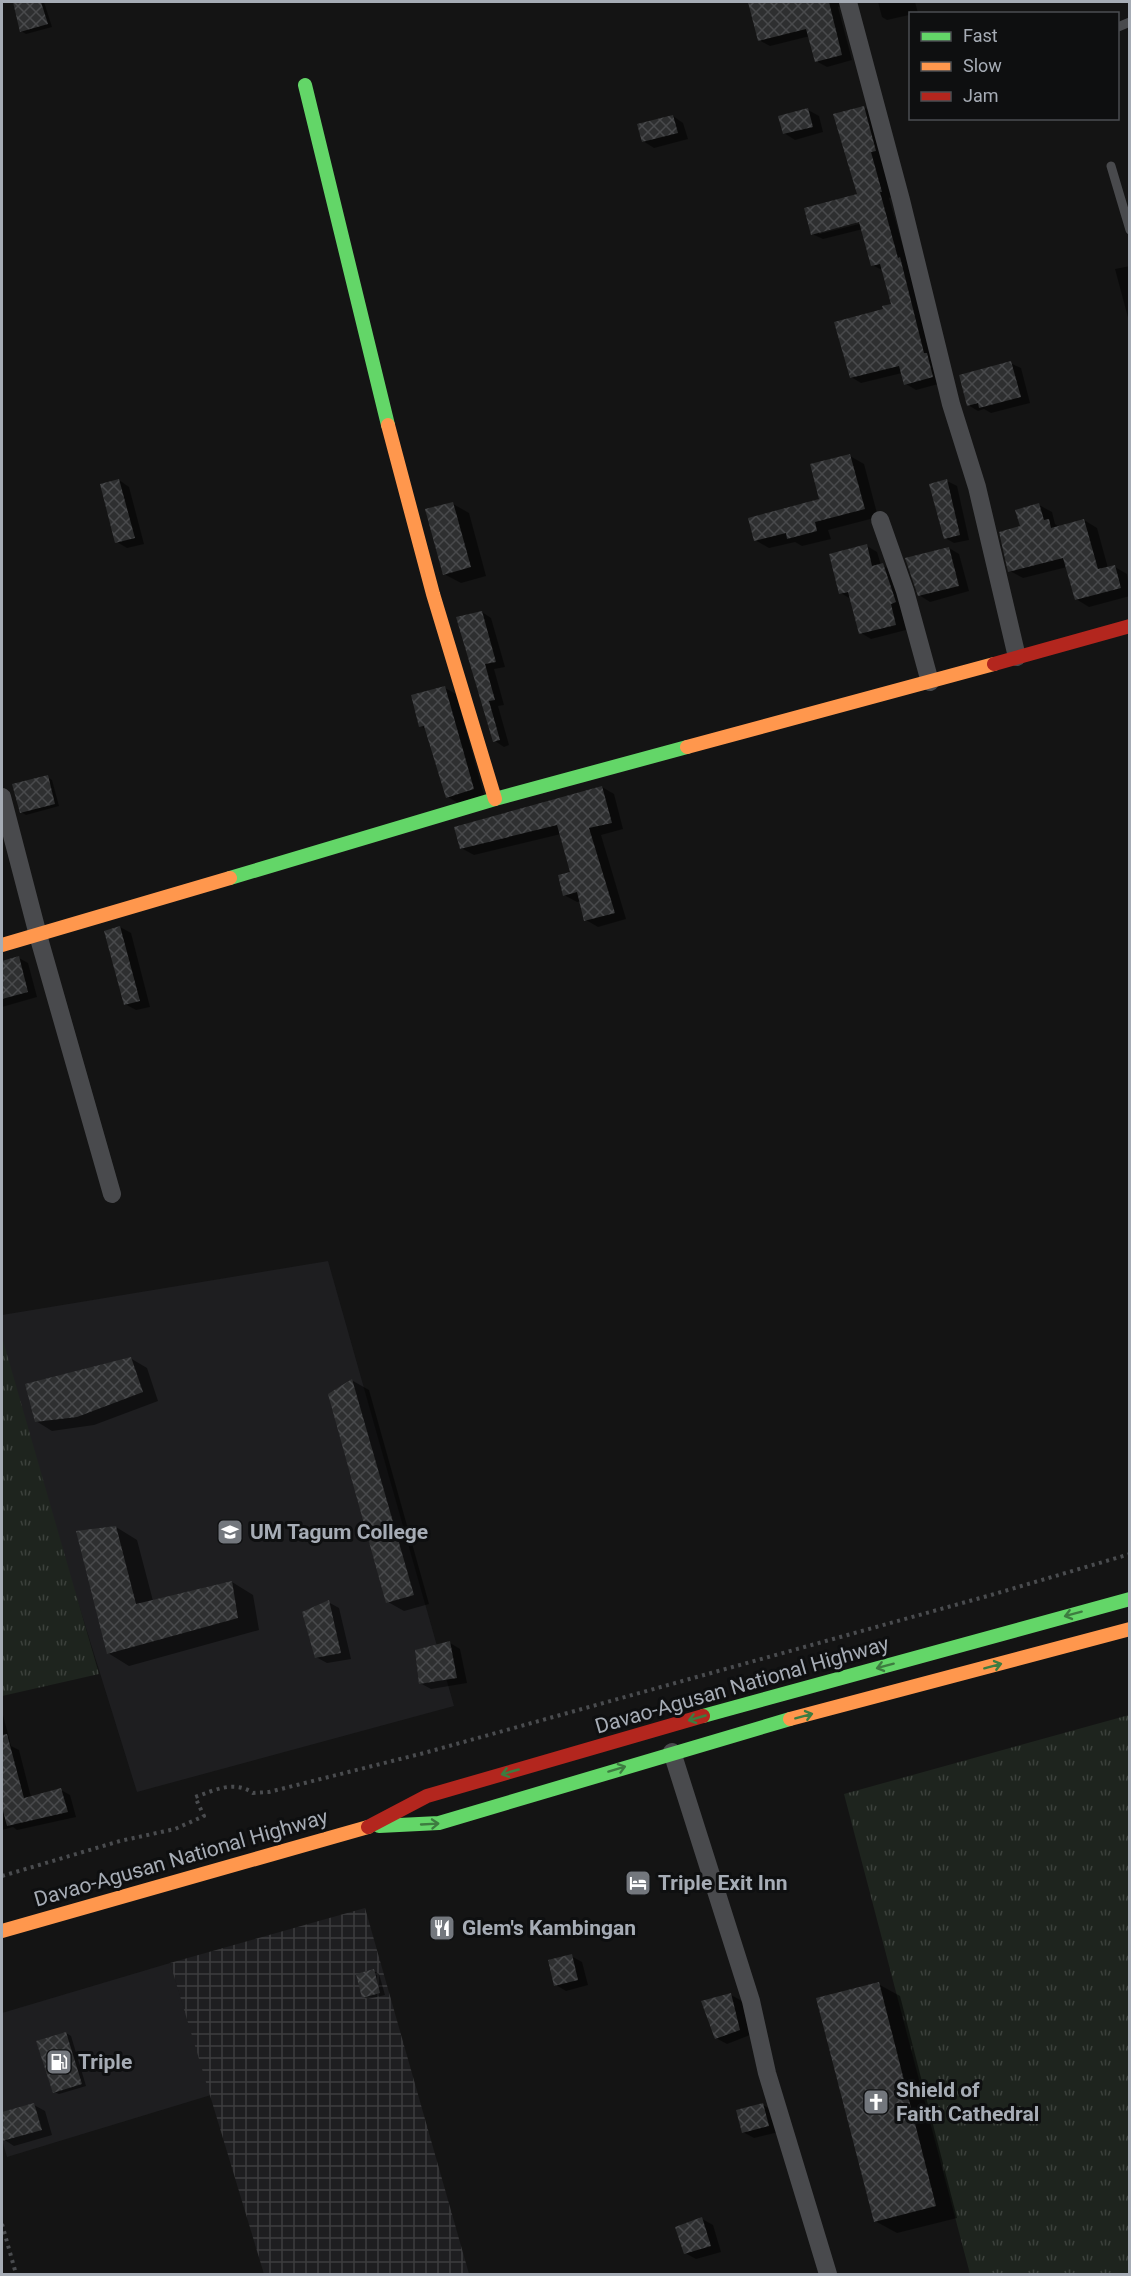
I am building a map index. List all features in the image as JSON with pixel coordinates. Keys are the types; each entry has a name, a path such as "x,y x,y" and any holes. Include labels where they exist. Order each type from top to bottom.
{"main road":[{"path":"305,85 398,468 433,594 495,799"},
{"path":"2,945 495,799 1130,626"},
{"name":"Davao-Agusan National Highway","path":"2,1931 371,1826 427,1797 753,1702 1130,1599"},
{"name":"Davao-Agusan National Highway","path":"371,1826 439,1823 759,1727 1130,1629"},
{"path":"753,1702 759,1727"}],"street":[{"path":"848,2 901,200 951,404 977,487 1017,657"},
{"path":"880,520 905,591 930,682"},
{"path":"2,797 38,935 112,1194"},
{"path":"672,1752 751,2001 767,2073 828,2274"}],"lane":[{"path":"1111,166 1130,230"}],"path":[{"path":"2,1876 120,1840 176,1829 204,1816 195,1797 225,1786 244,1787 253,1793 269,1792 402,1758 991,1595 1130,1554"},
{"path":"2,2224 16,2274"}],"shaded area":[{"name":"UM Tagum College","path":"328,1261 454,1706 137,1792 2,1358 2,1315"},
{"path":"365,1908 469,2274 264,2274 170,1963"},
{"path":"170,1963 211,2095 7,2157 2,2140 2,2013"}],"green space":[{"path":"2,1337 99,1674 2,1696"},
{"path":"1129,1715 1129,2274 970,2274 844,1794"}],"building":[{"path":"13,2 41,2 48,24 20,32"},
{"path":"748,2 829,2 842,55 815,62 806,29 758,41"},
{"path":"864,106 876,151 871,152 882,192 880,192 898,258 900,257 924,353 927,353 933,377 904,385 899,366 850,378 834,322 883,309 882,306 891,304 880,264 871,266 859,222 811,235 804,208 857,194 833,114"},
{"path":"808,108 813,127 783,134 778,116"},
{"path":"673,115 678,133 642,142 637,124"},
{"path":"1011,361 1021,397 979,408 978,403 967,406 959,375"},
{"path":"850,454 865,509 815,522 817,531 787,539 786,533 754,541 748,518 819,499 810,464"},
{"path":"119,479 135,538 115,543 100,484"},
{"path":"947,479 960,535 944,539 929,484"},
{"path":"453,502 471,567 443,575 425,509"},
{"path":"1039,503 1044,520 1049,519 1051,528 1084,519 1098,569 1115,565 1121,588 1075,600 1063,558 1008,572 999,532 1020,526 1015,510"},
{"path":"867,544 872,566 883,563 896,602 891,604 896,625 859,634 848,592 839,594 829,554"},
{"path":"949,547 959,586 918,596 905,558"},
{"path":"482,611 496,662 485,664 495,700 489,701 500,740 493,742 456,617"},
{"path":"445,686 474,789 446,798 424,726 419,727 411,695"},
{"path":"48,775 55,804 20,813 12,784"},
{"path":"602,786 612,823 589,828 615,913 584,921 577,892 563,896 558,875 570,872 557,825 460,849 454,827"},
{"path":"120,926 140,1001 124,1005 104,931"},
{"path":"19,956 28,992 2,999 2,961"},
{"path":"131,1357 143,1392 77,1417 35,1422 25,1384"},
{"path":"352,1379 414,1595 386,1603 328,1394"},
{"path":"116,1526 136,1604 232,1581 238,1618 107,1654 76,1531"},
{"path":"329,1600 341,1653 315,1658 302,1612"},
{"path":"450,1641 457,1678 419,1684 415,1650"},
{"path":"7,1734 24,1798 61,1788 68,1812 7,1826 2,1807 2,1735"},
{"path":"572,1954 578,1980 554,1986 548,1960"},
{"path":"374,1969 380,1993 362,1998 356,1974"},
{"name":"Shield of Faith Cathedral","path":"879,1982 936,2206 874,2222 816,1998"},
{"path":"731,1993 740,2030 715,2039 701,2001"},
{"name":"Triple","path":"66,2032 82,2084 53,2093 36,2041"},
{"path":"34,2103 42,2130 2,2141 2,2112"},
{"path":"763,2103 769,2126 742,2133 736,2110"},
{"path":"702,2217 711,2246 684,2254 675,2227"}],"traffic: fast":[{"path":"305,85 388,425"},
{"path":"230,878 495,799 687,747"},
{"path":"703,1716 1130,1599"},
{"path":"379,1826 439,1823 790,1719"}],"traffic: slow":[{"path":"388,425 433,594 495,799"},
{"path":"687,747 994,664"},
{"path":"2,945 230,878"},
{"path":"790,1719 1130,1629"},
{"path":"2,1931 368,1827"}],"traffic: jam":[{"path":"994,664 1130,626"},
{"path":"368,1827 427,1796 703,1716"}],"place":[{"name":"UM Tagum College","path":"230,1532"},
{"name":"Triple Exit Inn","path":"638,1883"},
{"name":"Glem's Kambingan","path":"442,1928"},
{"name":"Triple","path":"59,2062"},
{"name":"Shield of Faith Cathedral","path":"876,2102"}]}
